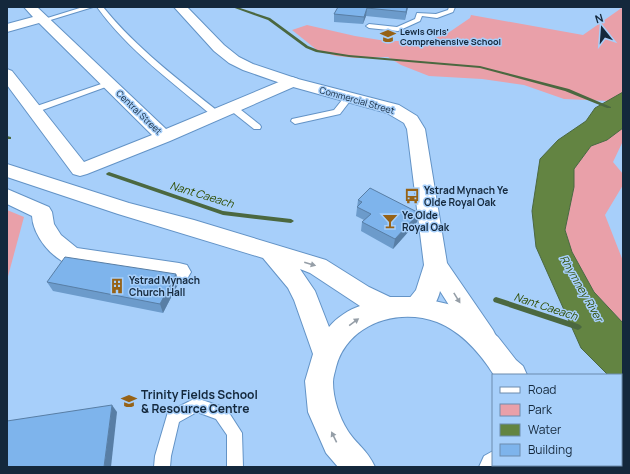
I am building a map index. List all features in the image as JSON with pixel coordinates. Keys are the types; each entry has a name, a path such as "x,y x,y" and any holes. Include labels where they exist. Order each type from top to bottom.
{"street":[{"name":"Central Street","path":"30,7 164,137 292,82"},
{"name":"Commercial Street","path":"180,7 219,48 234,60 248,67 292,82 392,109 411,120 416,129 436,265 489,345"},
{"path":"7,28 43,19"},
{"path":"7,74 80,170 164,137"},
{"path":"7,170 125,209 194,228 318,266 360,294 388,308"},
{"path":"7,196 42,212 43,225 53,241 71,256 179,272"},
{"path":"272,253 296,281 306,298 326,354"},
{"name":"Commercial Street","path":"417,307 426,295 436,265"},
{"path":"359,467 337,442 322,412 319,381 326,354 341,331 362,316 388,308 417,307 442,314 467,326 489,345 509,373"}],"lane":[{"path":"43,19 90,7"},
{"path":"100,7 119,31 175,81 217,115"},
{"path":"369,26 398,29 418,20 420,14 437,16 451,11 452,7"},
{"path":"34,110 110,84"},
{"path":"296,121 337,112 349,97"},
{"path":"233,108 257,127"},
{"path":"162,467 173,417 196,405 221,413 230,426 234,433 235,467"}],"green space":[{"path":"623,7 623,92 609,101 564,99 524,85 482,79 429,76 401,65 388,57 356,58 336,56 317,50 292,30 307,25 355,36 386,41 432,39 448,33 470,18 471,15 583,35"},
{"path":"623,128 623,141 613,162 623,174 623,185 605,215 623,261 623,323 594,292 572,252 565,230 574,187 574,169 591,146 607,140"},
{"path":"7,210 24,217 7,280"}],"water":[{"name":"Rhymney River","path":"623,92 623,128 607,140 591,146 574,169 574,187 565,230 572,252 594,292 623,323 623,393 622,374 607,374 581,348 536,247 532,211 540,159 558,140 586,121 595,108"}],"building":[{"path":"338,7 407,7 406,12 367,8 364,17 334,14"},
{"path":"370,188 419,213 395,239 362,222 371,214 357,207 362,202 358,200"},
{"name":"Ystrad Mynach Church Hall","path":"65,257 176,274 160,304 47,282"},
{"path":"112,405 104,467 7,467 7,421"}],"waterway":[{"path":"234,7 269,19 307,47 317,51 349,56 480,67 567,90 609,107"},
{"name":"Nant Caeach","path":"109,174 223,213 291,221"},
{"name":"Nant Caeach","path":"496,300 578,327"}],"place":[{"name":"Lewis Girls' Comprehensive School","path":"388,36"},
{"name":"Ystrad Mynach Ye Olde Royal Oak","path":"412,196"},
{"name":"Ye Olde Royal Oak","path":"390,221"},
{"name":"Ystrad Mynach Church Hall","path":"117,286"},
{"name":"Trinity Fields School & Resource Centre","path":"129,401"}]}
